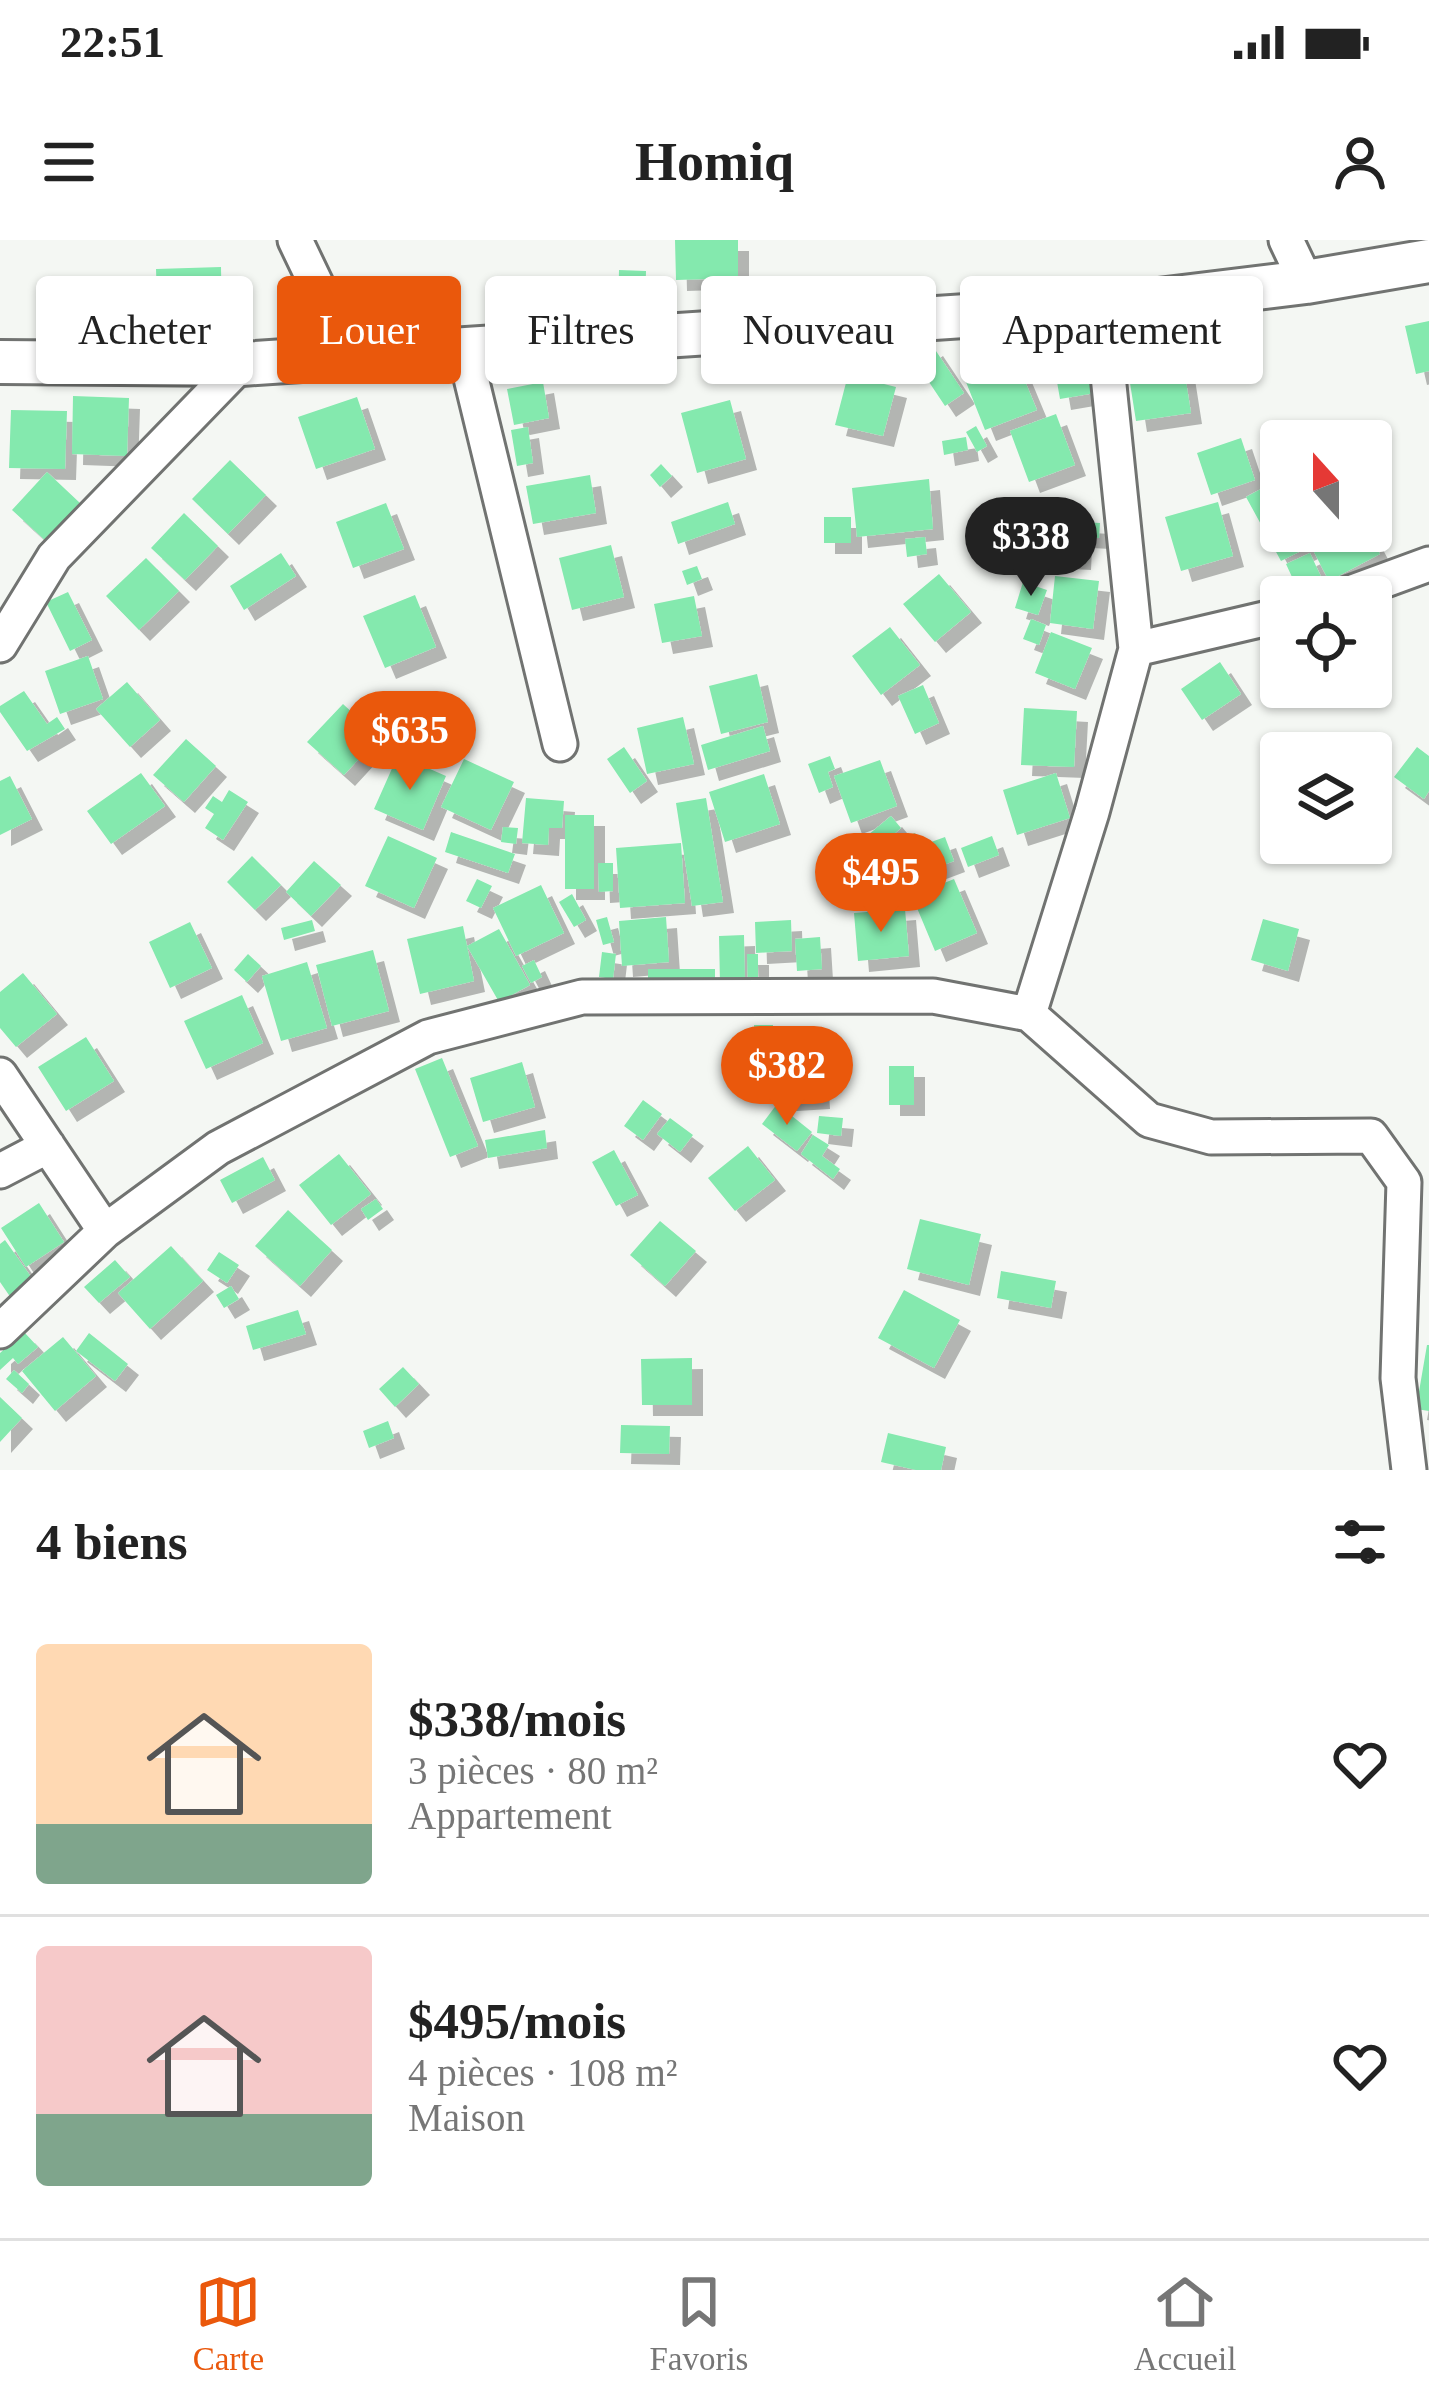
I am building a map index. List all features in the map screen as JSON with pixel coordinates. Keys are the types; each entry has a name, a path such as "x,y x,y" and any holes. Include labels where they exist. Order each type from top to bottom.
{"street":[{"path":"295,240 312,276"},
{"path":"1286,240 1306,282"},
{"path":"1263,287 1429,261"},
{"path":"461,349 960,316"},
{"path":"464,349 560,745"},
{"path":"0,362 36,362"},
{"path":"0,645 54,557 223,384"},
{"path":"1029,1014 1092,812 1136,649 1110,384"},
{"path":"1392,578 1429,564"},
{"path":"1136,649 1260,620"},
{"path":"0,1330 105,1231 218,1148 428,1037 582,997 933,996 1029,1014 1150,1120 1211,1137 1370,1136 1404,1182 1398,1378 1409,1470"},
{"path":"0,1075 105,1231"},
{"path":"0,1171 48,1146"}],"building":[{"path":"675,240 738,240 738,276 677,280"},
{"path":"221,267 221,276 156,276 156,269"},
{"path":"619,270 646,271 646,276 619,276"},
{"path":"1429,321 1429,371 1416,374 1405,326"},
{"path":"936,351 964,393 945,406 930,384 936,384"},
{"path":"543,384 549,418 514,425 507,389"},
{"path":"846,384 896,387 883,436 835,425"},
{"path":"967,384 1026,384 1037,410 985,430"},
{"path":"1057,384 1093,384 1095,393 1060,399"},
{"path":"1130,384 1186,384 1191,413 1136,421"},
{"path":"73,396 129,398 127,456 72,454"},
{"path":"357,397 375,449 316,469 298,417"},
{"path":"730,400 746,459 697,473 681,413"},
{"path":"11,410 67,411 65,469 9,468"},
{"path":"1056,414 1075,465 1029,482 1010,431"},
{"path":"976,426 987,446 977,452 966,432"},
{"path":"528,427 533,463 517,466 511,430"},
{"path":"966,437 968,450 944,455 942,441"},
{"path":"1241,438 1255,480 1211,495 1197,453"},
{"path":"230,460 266,495 228,534 192,499"},
{"path":"661,464 672,476 660,487 650,475"},
{"path":"47,472 81,504 46,541 12,510"},
{"path":"590,475 596,513 533,524 526,486"},
{"path":"929,479 933,529 857,537 852,488"},
{"path":"1260,489 1260,523 1246,497"},
{"path":"728,502 735,524 678,544 671,522"},
{"path":"1218,502 1233,556 1181,571 1165,517"},
{"path":"386,503 404,549 353,568 336,522"},
{"path":"184,513 218,546 185,580 151,548"},
{"path":"824,517 851,517 851,543 824,543"},
{"path":"1007,518 1100,523 1099,538 1081,537 1080,559 1043,557 1044,535 1006,534"},
{"path":"925,537 927,554 907,557 905,539"},
{"path":"611,545 624,597 572,610 559,558"},
{"path":"1276,552 1299,552 1281,561"},
{"path":"1314,552 1380,554 1338,576 1326,576"},
{"path":"281,553 296,576 244,610 230,586"},
{"path":"1310,553 1321,576 1292,576 1286,564"},
{"path":"146,558 179,591 139,630 106,596"},
{"path":"697,566 702,579 687,585 682,571"},
{"path":"939,574 971,612 935,642 903,604"},
{"path":"1055,576 1099,581 1093,629 1050,623"},
{"path":"1023,582 1047,590 1038,615 1015,608"},
{"path":"68,592 92,640 70,651 46,602"},
{"path":"415,595 436,647 385,668 363,616"},
{"path":"694,596 702,636 662,643 654,604"},
{"path":"1031,619 1046,625 1039,645 1023,639"},
{"path":"890,627 920,665 881,695 852,656"},
{"path":"1051,632 1092,648 1075,689 1035,673"},
{"path":"88,656 103,699 60,714 45,671"},
{"path":"1220,662 1241,694 1202,720 1181,689"},
{"path":"757,674 768,722 721,734 709,686"},
{"path":"127,682 160,720 130,747 96,709"},
{"path":"923,685 939,723 915,734 898,696"},
{"path":"24,691 47,724 57,717 65,729 27,751 0,712 0,706"},
{"path":"343,704 379,737 344,775 307,742"},
{"path":"1024,708 1077,711 1074,767 1021,765"},
{"path":"683,717 694,764 647,774 637,728"},
{"path":"763,726 770,751 708,770 701,745"},
{"path":"186,739 216,766 184,802 153,775"},
{"path":"624,747 647,781 630,793 607,759"},
{"path":"1417,747 1429,756 1429,791 1424,799 1394,777"},
{"path":"398,755 446,776 423,830 374,809"},
{"path":"830,756 835,769 828,772 833,787 819,793 808,764"},
{"path":"464,759 514,782 491,830 441,807"},
{"path":"880,760 897,806 851,823 834,776"},
{"path":"141,773 165,806 111,844 87,811"},
{"path":"1056,773 1070,818 1017,835 1003,790"},
{"path":"764,774 780,824 725,842 709,792"},
{"path":"10,776 32,819 0,835 0,781"},
{"path":"229,790 248,802 223,840 205,828 214,814 205,808 213,796 222,802"},
{"path":"526,798 564,801 562,828 549,828 548,845 522,843"},
{"path":"706,798 723,902 692,906 676,803"},
{"path":"565,815 594,815 594,889 565,889"},
{"path":"891,816 901,828 879,847 868,835"},
{"path":"503,827 518,828 516,844 501,842"},
{"path":"451,832 515,854 508,873 445,852"},
{"path":"915,833 920,846 945,837 954,861 906,879 892,842"},
{"path":"388,836 437,858 414,908 365,886"},
{"path":"992,836 999,855 968,867 961,848"},
{"path":"681,843 685,903 620,908 616,848"},
{"path":"870,853 904,884 887,901 864,880 845,891 835,873"},
{"path":"252,856 281,885 255,910 227,882"},
{"path":"314,861 341,885 311,916 286,892"},
{"path":"598,863 613,863 613,891 599,892"},
{"path":"477,879 492,886 481,908 466,901"},
{"path":"954,879 977,933 935,951 912,896"},
{"path":"541,885 564,933 516,956 493,908"},
{"path":"572,894 586,920 574,927 559,902"},
{"path":"905,909 909,956 858,961 854,913"},
{"path":"607,917 614,942 603,945 596,920"},
{"path":"666,917 669,962 622,966 619,921"},
{"path":"1263,919 1299,929 1288,971 1251,960"},
{"path":"312,920 315,931 284,940 281,928"},
{"path":"791,920 792,951 756,953 755,922"},
{"path":"190,922 212,968 170,988 149,942"},
{"path":"463,926 474,981 420,994 407,939"},
{"path":"499,929 530,985 499,1002 467,946"},
{"path":"744,935 745,983 720,984 719,936"},
{"path":"820,937 822,969 797,971 795,939"},
{"path":"373,950 389,1011 332,1026 316,965"},
{"path":"602,952 616,954 613,979 599,977"},
{"path":"248,954 261,966 247,982 234,970"},
{"path":"747,954 758,954 758,989 748,989"},
{"path":"534,960 542,977 531,983 522,966"},
{"path":"307,962 327,1028 281,1041 262,976"},
{"path":"648,969 715,969 715,984 648,985"},
{"path":"23,973 57,1014 16,1047 0,1028 0,992"},
{"path":"242,995 263,1043 206,1069 184,1021"},
{"path":"754,1025 773,1025 773,1050 754,1050"},
{"path":"86,1037 114,1081 66,1111 38,1067"},
{"path":"816,1051 819,1098 770,1101 767,1054"},
{"path":"442,1058 478,1146 450,1157 415,1069"},
{"path":"522,1062 535,1107 483,1122 470,1078"},
{"path":"889,1066 914,1066 914,1105 889,1105"},
{"path":"643,1100 662,1114 643,1140 624,1126"},
{"path":"777,1104 812,1132 797,1151 762,1124"},
{"path":"819,1116 843,1118 841,1136 817,1133"},
{"path":"670,1118 693,1135 680,1152 657,1134"},
{"path":"545,1130 547,1148 488,1158 485,1140"},
{"path":"813,1135 829,1145 822,1156 840,1169 833,1179 801,1154"},
{"path":"748,1146 775,1180 735,1211 708,1178"},
{"path":"614,1150 638,1195 616,1206 592,1162"},
{"path":"339,1154 371,1194 331,1225 299,1185"},
{"path":"263,1157 275,1180 232,1203 220,1180"},
{"path":"376,1199 383,1209 368,1220 361,1209"},
{"path":"39,1203 64,1242 26,1267 1,1228"},
{"path":"288,1210 332,1250 300,1286 255,1246"},
{"path":"920,1219 981,1234 969,1285 907,1269"},
{"path":"660,1221 696,1251 665,1286 630,1255"},
{"path":"5,1240 34,1281 11,1298 0,1282 0,1244"},
{"path":"171,1246 203,1281 150,1329 118,1293"},
{"path":"219,1252 239,1265 227,1283 207,1270"},
{"path":"115,1260 130,1277 99,1303 84,1287"},
{"path":"1001,1271 1056,1281 1051,1308 997,1298"},
{"path":"231,1286 239,1299 224,1308 216,1295"},
{"path":"904,1290 960,1320 934,1368 878,1338"},
{"path":"298,1310 306,1334 253,1350 246,1326"},
{"path":"24,1332 38,1347 18,1364 13,1358 0,1370 0,1353"},
{"path":"89,1333 128,1364 115,1381 76,1351"},
{"path":"63,1337 96,1376 55,1411 22,1371"},
{"path":"1429,1345 1429,1411 1416,1409"},
{"path":"692,1358 692,1405 642,1405 641,1359"},
{"path":"403,1367 419,1384 395,1407 379,1389"},
{"path":"14,1370 29,1384 22,1393 6,1379"},
{"path":"0,1397 22,1418 0,1442"},
{"path":"388,1421 394,1438 369,1448 363,1431"},
{"path":"621,1425 670,1426 669,1454 620,1453"},
{"path":"888,1433 946,1447 941,1470 881,1462"}]}
